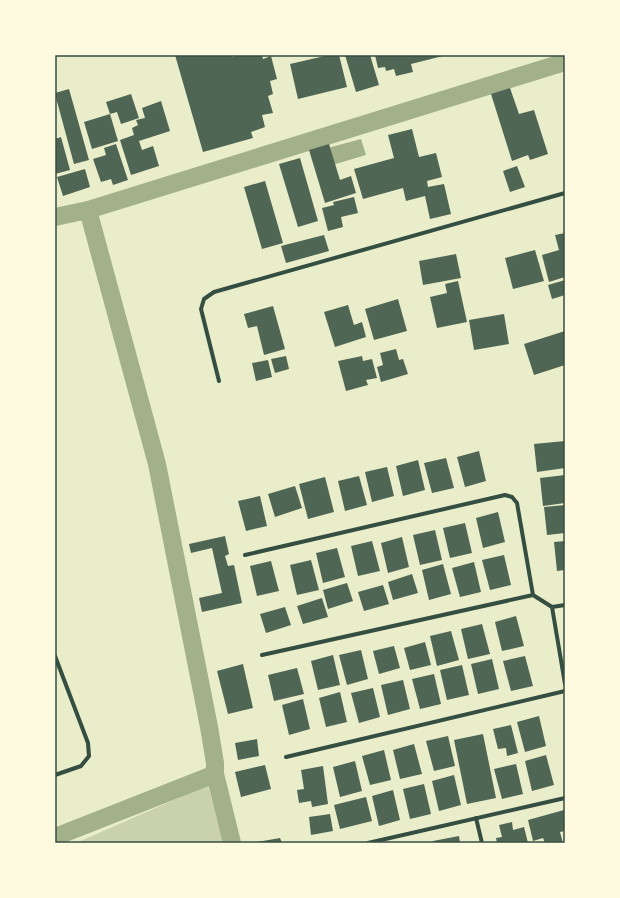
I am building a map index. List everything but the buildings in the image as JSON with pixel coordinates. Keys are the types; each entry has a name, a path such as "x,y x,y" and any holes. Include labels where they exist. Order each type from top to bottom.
{"street":[{"path":"219,381 201,309 204,299 214,292 565,193"},
{"path":"245,555 505,495 512,498 517,504 534,595 552,607 565,605"},
{"path":"262,655 534,595"},
{"path":"552,607 565,684"},
{"path":"55,656 88,743 89,756 81,766 55,775"},
{"path":"286,757 565,691"},
{"path":"368,843 565,798"},
{"path":"476,818 482,843"}],"shaded area":[{"path":"361,139 366,155 329,166 324,149"},
{"path":"208,785 223,843 76,843"}],"waterway":[{"path":"232,843 215,774 215,763 209,727 157,464 88,210 565,62"},
{"path":"55,217 88,210"},
{"path":"55,837 215,774"}]}
